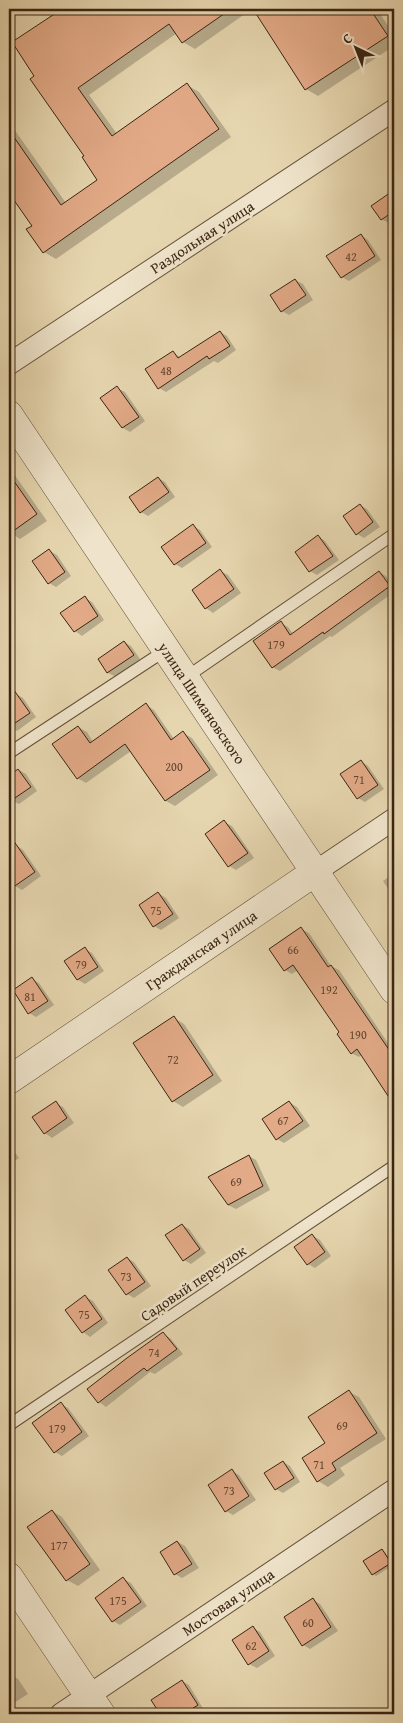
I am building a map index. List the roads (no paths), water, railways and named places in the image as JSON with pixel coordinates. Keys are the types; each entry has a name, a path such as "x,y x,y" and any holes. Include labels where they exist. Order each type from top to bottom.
{"street":[{"name":"Раздольная улица","path":"9,364 394,110"},
{"name":"улица Шимановского","path":"9,415 394,990"},
{"name":"Гражданская улица","path":"9,1080 394,819"},
{"name":"Мостовая улица","path":"61,1714 95,1705 394,1490"},
{"path":"9,1578 95,1705"}],"lane":[{"path":"185,678 394,534"},
{"path":"9,753 166,650"},
{"name":"Садовый переулок","path":"9,1425 394,1166"}]}
